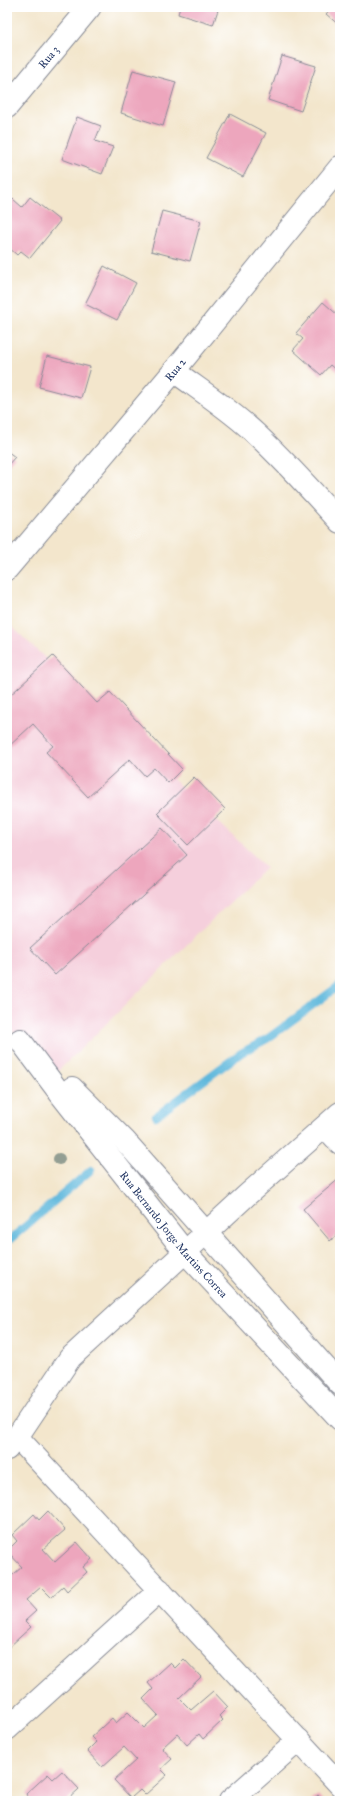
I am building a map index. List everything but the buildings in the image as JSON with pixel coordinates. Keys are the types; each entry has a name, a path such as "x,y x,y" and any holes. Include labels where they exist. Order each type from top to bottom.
{"street":[{"name":"Rua 3","path":"7,107 90,7"},
{"name":"Rua 2","path":"7,569 174,371 340,167"},
{"path":"174,371 209,396 255,433 298,475 340,522"},
{"name":"Rua Bernardo Jorge Martins Correa","path":"14,1033 125,1140 340,1384"},
{"name":"Rua Bernardo Jorge Martins Correa","path":"14,1033 186,1252 340,1419"},
{"path":"340,1143 333,1120 247,1195 103,1326 70,1358 12,1443 160,1590 340,1785"},
{"path":"7,1729 160,1590"},
{"path":"230,1801 299,1740"}],"shaded area":[{"path":"7,622 266,867 52,1077 7,1025"}],"waterway":[{"path":"156,1116 241,1053 267,1039 340,985"},
{"path":"7,1242 91,1170"}]}
